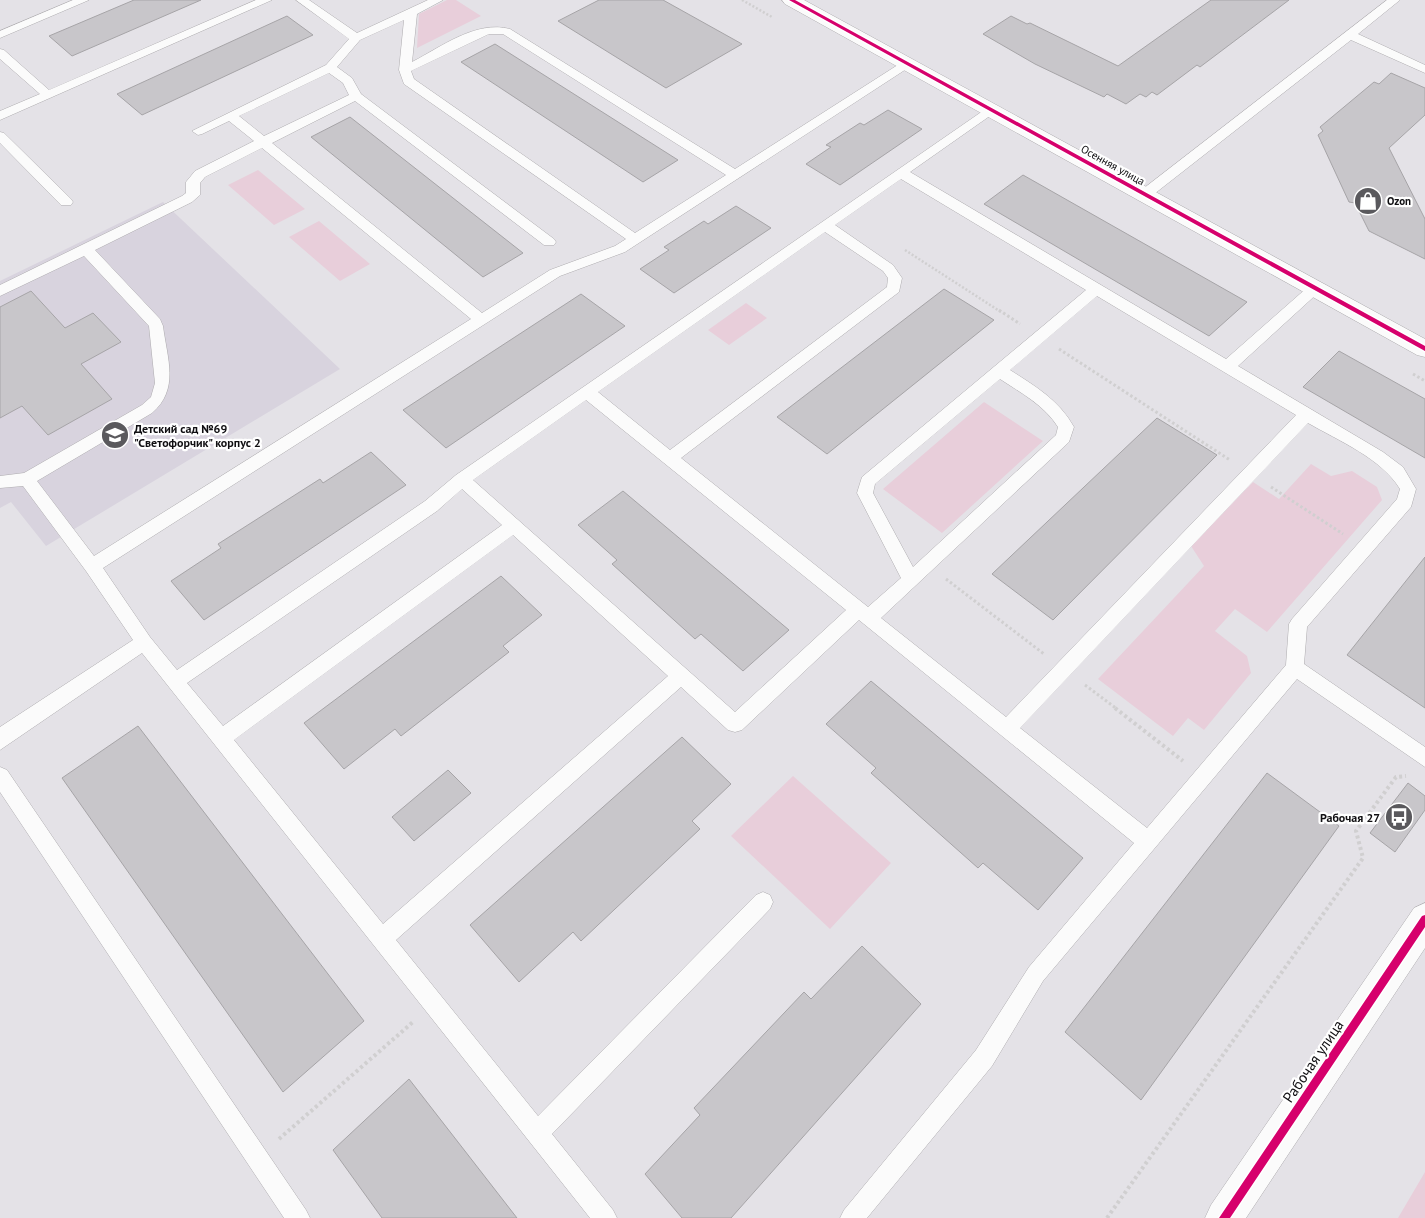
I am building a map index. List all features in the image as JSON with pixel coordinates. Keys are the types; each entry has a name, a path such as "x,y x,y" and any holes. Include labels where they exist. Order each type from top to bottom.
{"street":[{"name":"Осенняя улица","path":"791,0 1425,350"},
{"name":"Рабочая улица","path":"1224,1218 1425,919"}],"lane":[{"path":"0,35 83,0"},
{"path":"0,116 266,0"},
{"path":"302,0 356,38"},
{"path":"198,131 330,68 356,38 437,0"},
{"path":"1144,195 1394,0"},
{"path":"411,12 405,70 408,81 635,239"},
{"path":"405,70 478,33 488,30 506,31 735,175"},
{"path":"1348,34 1425,69"},
{"path":"0,53 48,95"},
{"path":"92,566 555,273 620,248 908,64"},
{"path":"330,68 348,81 356,96 549,242"},
{"path":"0,291 187,199 193,195 193,182 200,174 356,96"},
{"path":"175,681 431,506 462,479 990,110"},
{"path":"231,116 481,320"},
{"path":"0,136 66,202"},
{"path":"852,1218 984,1058 1036,974 1295,668 1298,624 1405,502 1408,489 1397,471 1377,456 901,172"},
{"path":"670,458 894,289 895,278 888,268 825,225"},
{"path":"0,482 26,480 147,408 161,392 163,383 156,326 153,319 86,249"},
{"path":"910,578 865,493 868,481 1096,289"},
{"path":"1227,367 1314,289"},
{"path":"462,479 735,724 863,614 910,578 1063,438 1066,427 1060,416 1048,403 999,371"},
{"path":"587,392 1148,842"},
{"path":"1006,728 1307,414"},
{"path":"26,480 92,566 144,642 604,1218"},
{"path":"221,738 514,525"},
{"path":"2,732 144,642"},
{"path":"1295,668 1425,758"},
{"path":"381,939 680,676"},
{"path":"0,776 298,1218"},
{"path":"537,1133 763,902"}],"path":[{"path":"902,248 1364,548"},
{"path":"1107,1218 1363,858 1356,831 1396,777 1411,776"},
{"path":"258,1158 433,1004"}],"shaded area":[{"path":"447,0 456,0 481,16 417,48 419,14"},
{"path":"258,170 305,209 274,225 228,185"},
{"name":"Детский сад №69 \"Светофорчик\" корпус 2","path":"163,202 340,369 46,546 11,502 0,508 0,281"},
{"path":"319,221 370,264 340,281 289,237"},
{"path":"746,303 767,318 729,345 708,330"},
{"path":"984,402 1043,441 942,533 883,489"},
{"path":"1311,464 1331,476 1352,471 1377,487 1382,500 1267,632 1235,609 1215,631 1247,656 1251,673 1204,730 1188,718 1173,736 1098,679 1204,566 1191,546 1253,482 1279,499"},
{"path":"793,776 891,863 830,929 731,836"},
{"path":"1425,1172 1425,1218 1398,1218"}],"building":[{"path":"134,0 201,0 72,56 49,36"},
{"path":"599,0 663,0 742,44 666,88 558,21"},
{"path":"1211,0 1289,0 1200,67 1197,65 1157,95 1152,92 1146,97 1140,94 1126,104 1107,94 1104,97 1035,64 983,34 1011,16 1027,24 1030,23 1118,66"},
{"path":"287,16 313,35 142,115 117,94"},
{"path":"495,44 678,160 643,182 461,62"},
{"path":"1391,73 1425,88 1425,115 1389,148 1425,219 1425,259 1369,231 1355,203 1349,202 1318,135 1323,131 1320,127 1374,82 1379,84"},
{"path":"888,110 922,129 840,185 806,164 831,147 826,145 860,123 864,125"},
{"path":"350,117 523,253 483,277 311,137"},
{"path":"1023,175 1247,302 1209,336 984,204"},
{"path":"736,206 771,228 674,293 640,269 669,250 664,247 704,221 708,224"},
{"path":"944,289 994,320 827,454 777,417"},
{"path":"31,291 65,328 93,313 121,342 81,364 112,399 48,435 22,406 0,418 0,307"},
{"path":"581,294 625,326 446,448 403,410"},
{"path":"1339,351 1425,399 1425,458 1303,387"},
{"path":"1157,418 1217,455 1053,620 992,574"},
{"path":"371,452 406,485 204,620 171,581 221,548 218,544 320,479 323,483"},
{"path":"623,491 789,630 743,671 701,634 695,639 612,564 617,560 578,525"},
{"path":"1425,557 1425,708 1347,655"},
{"path":"501,576 542,615 503,646 509,652 401,736 395,729 344,769 304,723"},
{"path":"871,681 1083,858 1038,910 983,863 978,868 871,773 876,768 826,724"},
{"path":"138,726 364,1021 283,1092 62,778"},
{"path":"682,737 731,784 692,821 700,829 581,941 573,932 519,982 470,925"},
{"path":"448,770 471,793 414,841 392,817"},
{"path":"1267,773 1339,826 1141,1100 1065,1032"},
{"path":"1408,783 1425,796 1425,810 1395,852 1370,833"},
{"path":"862,946 921,1004 731,1218 682,1218 645,1174 700,1115 694,1108 804,992 811,999"},
{"path":"409,1079 517,1218 382,1218 333,1150"}],"cycle path":[{"path":"791,0 1425,349"},
{"path":"1224,1218 1425,919"}],"place":[{"name":"Ozon","path":"1368,201"},
{"name":"Детский сад №69 \"Светофорчик\" корпус 2","path":"115,435"},
{"name":"Рабочая 27","path":"1399,817"}]}
